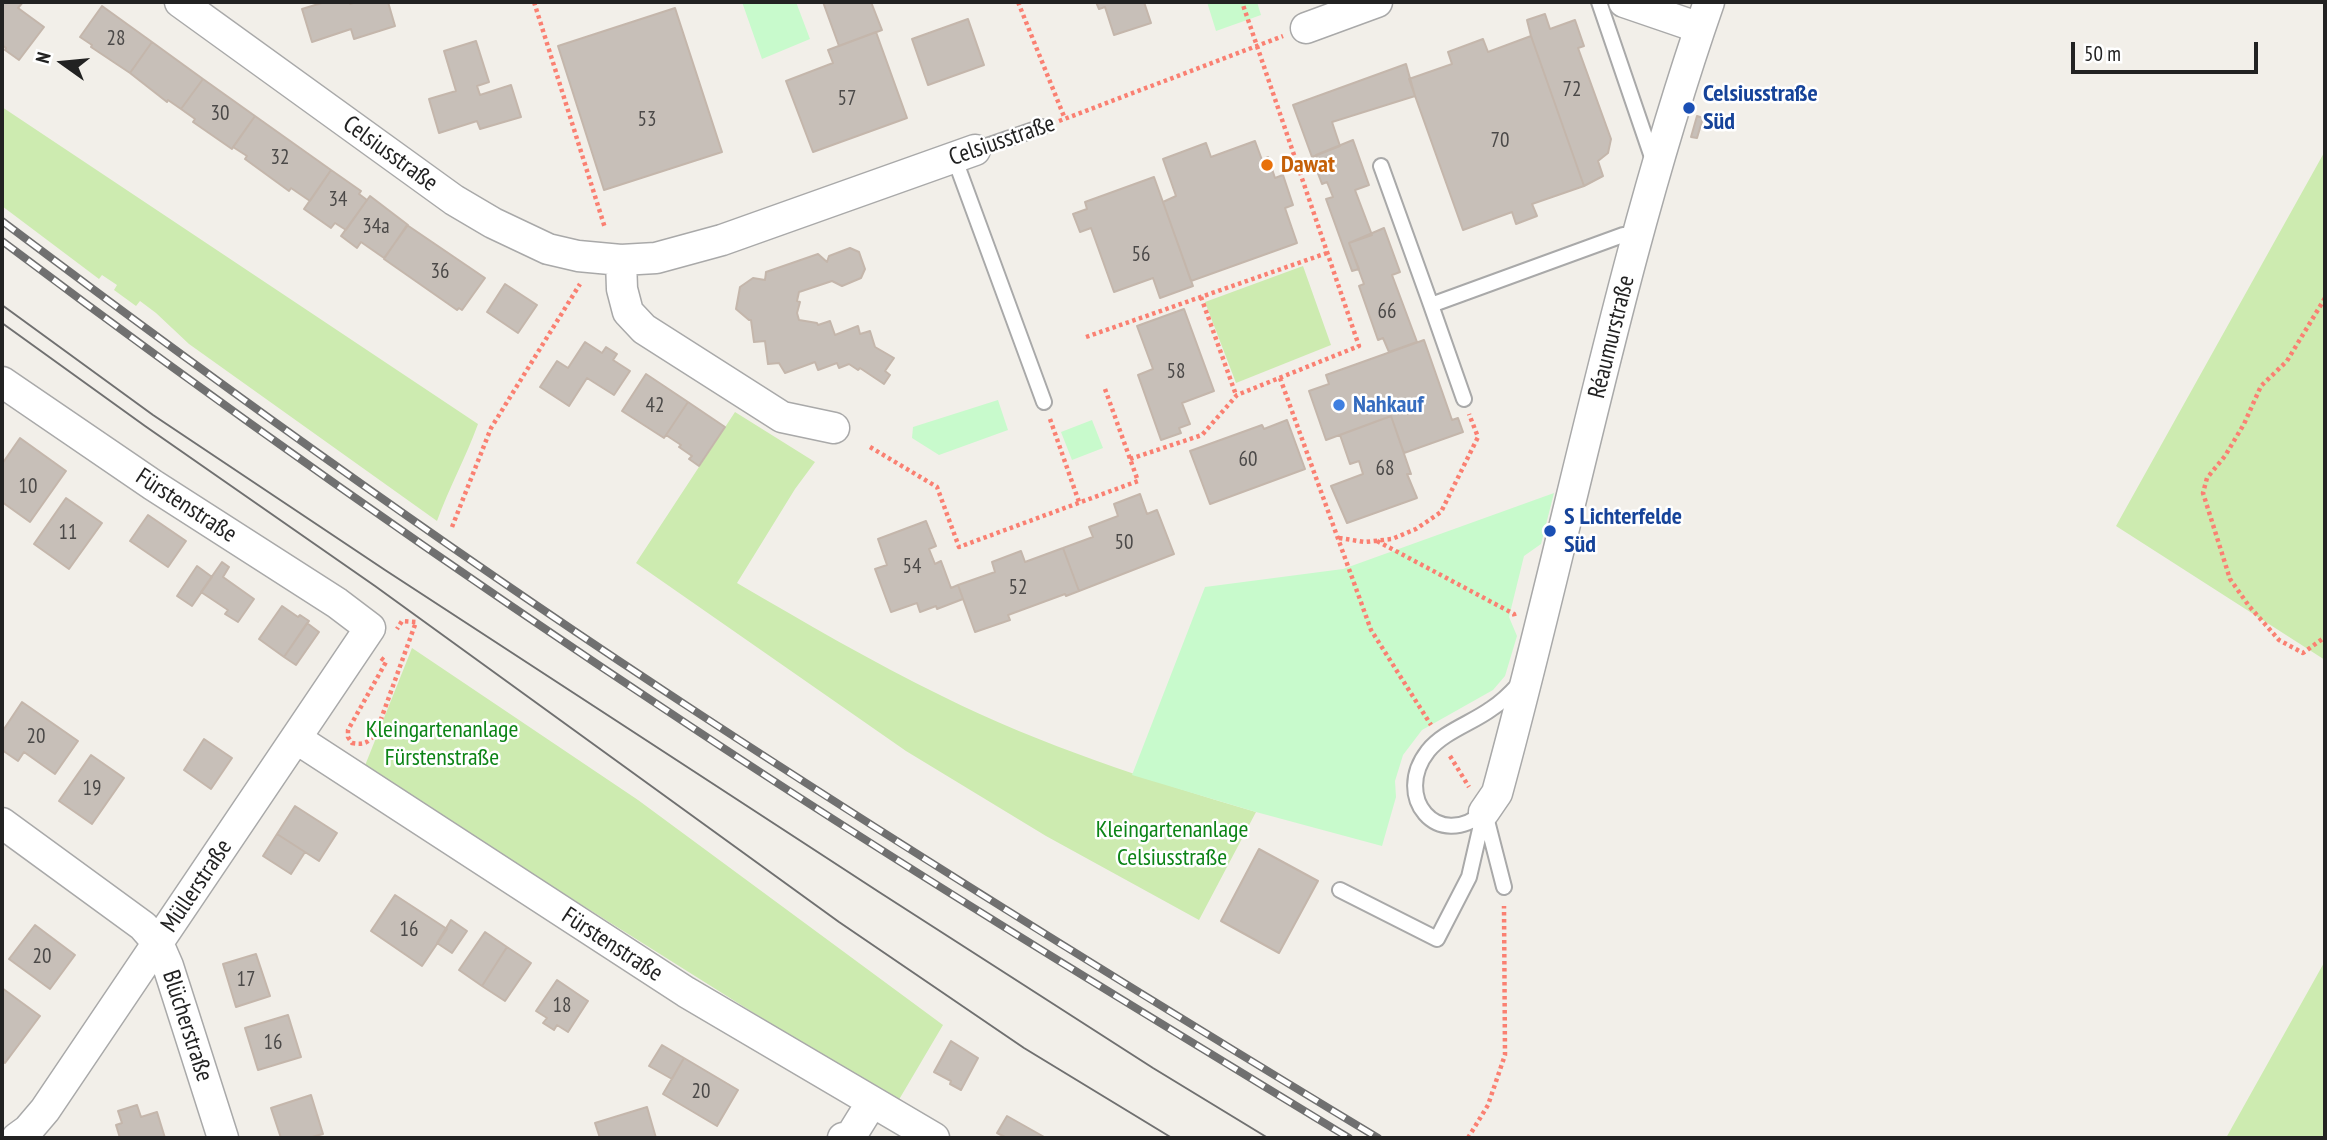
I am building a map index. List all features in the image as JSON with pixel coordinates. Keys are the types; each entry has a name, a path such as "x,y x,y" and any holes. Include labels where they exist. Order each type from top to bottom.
{"street":[{"name":"Celsiusstraße","path":"180,2 454,200 493,223 548,249 578,256 621,260 656,258 722,240 964,153"},
{"path":"1306,28 1377,2"},
{"path":"1623,2 1704,15"},
{"name":"Réaumurstraße","path":"1484,812 1496,793 1638,237 1704,15"},
{"path":"621,260 622,289 628,312 644,329 782,417 834,428"},
{"name":"Fürstenstraße","path":"2,382 141,478 337,603 370,628"},
{"name":"Müllerstraße","path":"18,1138 45,1110 370,628"},
{"name":"Fürstenstraße","path":"297,738 663,978 934,1138"},
{"name":"Blücherstraße","path":"2,823 143,926 158,943 168,966 223,1138"},
{"path":"843,1138 851,1136 872,1102"}],"lane":[{"path":"1599,2 1657,171"},
{"name":"Celsiusstraße","path":"964,153 1042,128"},
{"path":"964,153 1044,402"},
{"path":"1381,166 1464,399"},
{"path":"1431,305 1623,235 1638,237"},
{"path":"1484,812 1474,821 1460,826 1446,826 1426,816 1419,808 1414,785 1418,766 1429,749 1491,709 1508,696 1527,675"},
{"path":"1484,812 1504,887"},
{"path":"1340,890 1437,939 1469,877 1484,812"}],"path":[{"path":"534,2 605,228"},
{"path":"1018,2 1065,119"},
{"path":"1130,459 1202,435 1237,395 1359,346 1242,2"},
{"name":"Celsiusstraße","path":"1042,128 1306,28"},
{"path":"1086,337 1327,253"},
{"path":"452,527 491,428 584,277"},
{"path":"1201,297 1237,395"},
{"path":"2325,298 2287,360 2261,386 2244,424 2225,456 2207,478 2203,493 2230,579 2249,606 2279,640 2303,653 2325,637"},
{"path":"1280,378 1371,630 1484,812"},
{"path":"870,447 937,487 959,547 1138,481 1105,389"},
{"path":"1338,537 1365,542 1392,539 1416,530 1441,512 1478,437 1464,399"},
{"path":"1044,402 1080,502"},
{"path":"1376,541 1514,614 1522,642 1534,646"},
{"path":"347,663 363,671 376,653 386,662 348,730 352,743 361,745 376,733 416,622"},
{"path":"1468,1138 1488,1105 1504,1055 1504,887"}],"green space":[{"path":"742,2 796,2 810,39 762,59"},
{"path":"1207,2 1257,2 1261,15 1216,31"},
{"path":"2,107 478,424 437,521 189,344 140,301 136,306 114,290 117,285 102,275 99,279 2,206"},
{"path":"2325,151 2325,660 2116,526"},
{"path":"1303,266 1331,345 1236,383 1205,302"},
{"path":"998,400 1008,430 939,455 912,438 913,427"},
{"name":"Kleingartenanlage Celsiusstraße","path":"735,412 815,462 795,489 737,583 864,656 1018,731 1096,761 1256,812 1199,920 1046,836 906,751 636,563"},
{"path":"1092,420 1103,448 1072,460 1061,432"},
{"path":"1554,493 1541,544 1524,556 1509,617 1517,636 1505,676 1493,690 1422,730 1403,755 1395,781 1396,797 1382,846 1132,775 1205,587 1343,569"},
{"name":"Kleingartenanlage Fürstenstraße","path":"412,648 638,800 943,1025 897,1103 364,768"},
{"path":"2325,961 2325,1138 2226,1138"}],"building":[{"path":"2,2 23,2 18,8 44,27 19,60 2,45"},
{"path":"325,2 388,2 395,26 354,39 351,29 312,42 302,9"},
{"path":"823,2 871,2 882,30 839,46"},
{"path":"1096,2 1144,2 1151,23 1114,35 1105,7 1099,9"},
{"path":"102,6 152,42 130,73 80,37"},
{"path":"675,8 722,152 604,190 558,46"},
{"path":"1545,14 1550,29 1575,20 1584,46 1578,48 1611,139 1608,153 1598,161 1603,176 1584,186 1527,20"},
{"path":"968,19 984,65 928,85 912,39"},
{"path":"876,32 907,118 813,152 786,81 833,63 828,50"},
{"path":"1531,36 1584,186 1532,204 1537,216 1516,224 1512,212 1463,230 1409,79 1452,64 1448,52 1483,39 1488,52"},
{"path":"476,41 489,82 477,86 480,95 511,85 521,117 480,129 477,121 439,133 429,99 456,91 444,51"},
{"path":"152,42 203,79 181,109 168,100 167,102 130,73"},
{"path":"1406,64 1415,96 1332,122 1340,146 1312,157 1293,105"},
{"path":"203,79 255,116 232,149 193,122 195,119 181,109"},
{"path":"255,116 331,170 310,201 291,188 289,191 233,147"},
{"path":"1697,116 1703,118 1697,138 1691,137"},
{"path":"1353,140 1369,185 1355,190 1372,235 1349,243 1359,269 1352,271 1326,199 1333,197 1327,182 1322,184 1314,163 1318,162 1316,155"},
{"path":"1255,141 1262,160 1268,157 1275,178 1283,175 1293,205 1285,208 1297,243 1191,281 1163,202 1176,196 1163,159 1206,143 1211,157"},
{"path":"331,170 361,191 359,194 367,200 346,230 335,223 331,228 304,209"},
{"path":"1154,177 1193,286 1160,298 1153,278 1114,292 1091,228 1080,232 1073,214 1087,209 1085,202"},
{"path":"370,196 408,225 384,258 361,242 357,248 341,236"},
{"path":"407,225 485,278 462,310 457,310 384,259"},
{"path":"1384,228 1400,272 1392,275 1417,342 1389,352 1383,338 1378,340 1359,286 1364,284 1349,243"},
{"path":"850,248 859,252 865,269 861,278 842,286 832,281 799,292 797,313 799,320 818,325 830,321 835,335 858,326 860,334 870,331 875,347 894,358 885,371 890,375 884,384 849,364 839,368 837,363 818,370 815,362 785,373 779,363 768,364 765,341 754,342 751,320 736,309 740,287 753,278 765,280 766,272 818,254 827,262 829,256"},
{"path":"505,284 537,305 518,333 487,312"},
{"path":"1184,309 1214,391 1182,403 1190,424 1179,428 1181,433 1161,440 1138,375 1153,369 1137,326"},
{"path":"1424,340 1452,420 1458,418 1463,432 1404,453 1391,416 1326,440 1309,391 1329,384 1326,375"},
{"path":"585,342 602,353 606,347 617,354 613,360 630,371 614,395 587,378 569,406 540,387 557,361 568,368"},
{"path":"646,374 688,402 664,438 622,411"},
{"path":"688,402 725,427 699,466 689,459 692,456 679,447 681,445 666,435"},
{"path":"1391,416 1411,474 1407,474 1417,498 1347,523 1331,486 1363,474 1359,461 1350,464 1340,435"},
{"path":"1287,420 1305,469 1210,504 1190,451 1262,425 1264,429"},
{"path":"20,438 66,471 30,522 2,502 2,464"},
{"path":"1140,494 1147,514 1157,510 1174,554 1079,591 1063,548 1093,537 1089,527 1118,516 1114,504"},
{"path":"66,498 102,523 69,569 34,544"},
{"path":"148,515 186,541 168,567 130,541"},
{"path":"926,521 936,546 929,549 935,564 941,561 951,588 958,585 963,599 937,609 936,606 920,612 917,603 891,612 875,569 887,565 878,539"},
{"path":"1063,548 1079,591 1008,615 1010,620 975,632 958,585 995,572 992,562 1021,551 1025,562"},
{"path":"222,562 229,567 223,577 254,599 238,622 225,614 228,610 201,592"},
{"path":"197,566 212,577 192,606 177,596"},
{"path":"282,606 309,621 284,657 259,639"},
{"path":"307,623 319,632 296,665 284,657"},
{"path":"22,702 78,741 55,774 24,752 18,761 2,750 2,732"},
{"path":"204,739 232,758 211,789 184,770"},
{"path":"91,755 124,778 92,824 59,801"},
{"path":"295,806 337,833 319,861 277,834"},
{"path":"277,834 305,852 291,874 263,856"},
{"path":"1259,849 1318,881 1279,953 1221,921"},
{"path":"395,895 447,929 422,966 371,931"},
{"path":"451,920 467,931 452,953 437,943"},
{"path":"35,925 75,955 50,989 9,959"},
{"path":"485,932 507,947 482,986 459,970"},
{"path":"507,947 531,963 505,1001 482,986"},
{"path":"256,954 270,996 236,1007 223,964"},
{"path":"557,980 588,1001 568,1032 557,1025 554,1030 543,1023 547,1018 536,1011"},
{"path":"2,988 40,1016 5,1063 2,1060"},
{"path":"288,1015 301,1057 258,1070 245,1028"},
{"path":"951,1041 978,1058 961,1090 934,1072"},
{"path":"662,1045 684,1058 672,1079 649,1066"},
{"path":"684,1058 738,1090 717,1126 663,1094"},
{"path":"311,1095 323,1134 308,1138 281,1138 271,1108"},
{"path":"137,1105 141,1117 157,1112 165,1138 120,1138 116,1125 122,1123 118,1111"},
{"path":"647,1107 656,1138 600,1138 595,1123"},
{"path":"1007,1116 1046,1138 1007,1138 997,1133"}],"tram line":[{"path":"2,305 153,415 385,570 879,892 1153,1068 1268,1138"},
{"path":"2,323 375,586 839,922 1024,1048 1172,1138"}],"railway":[{"path":"2,221 347,474 612,656 953,877 1378,1138"},
{"path":"2,241 341,488 687,724 933,883 1349,1138"}],"place":[{"name":"Celsiusstraße Süd","path":"1689,108"},
{"name":"Dawat","path":"1267,165"},
{"name":"Nahkauf","path":"1339,405"},
{"name":"S Lichterfelde Süd","path":"1550,531"}]}
